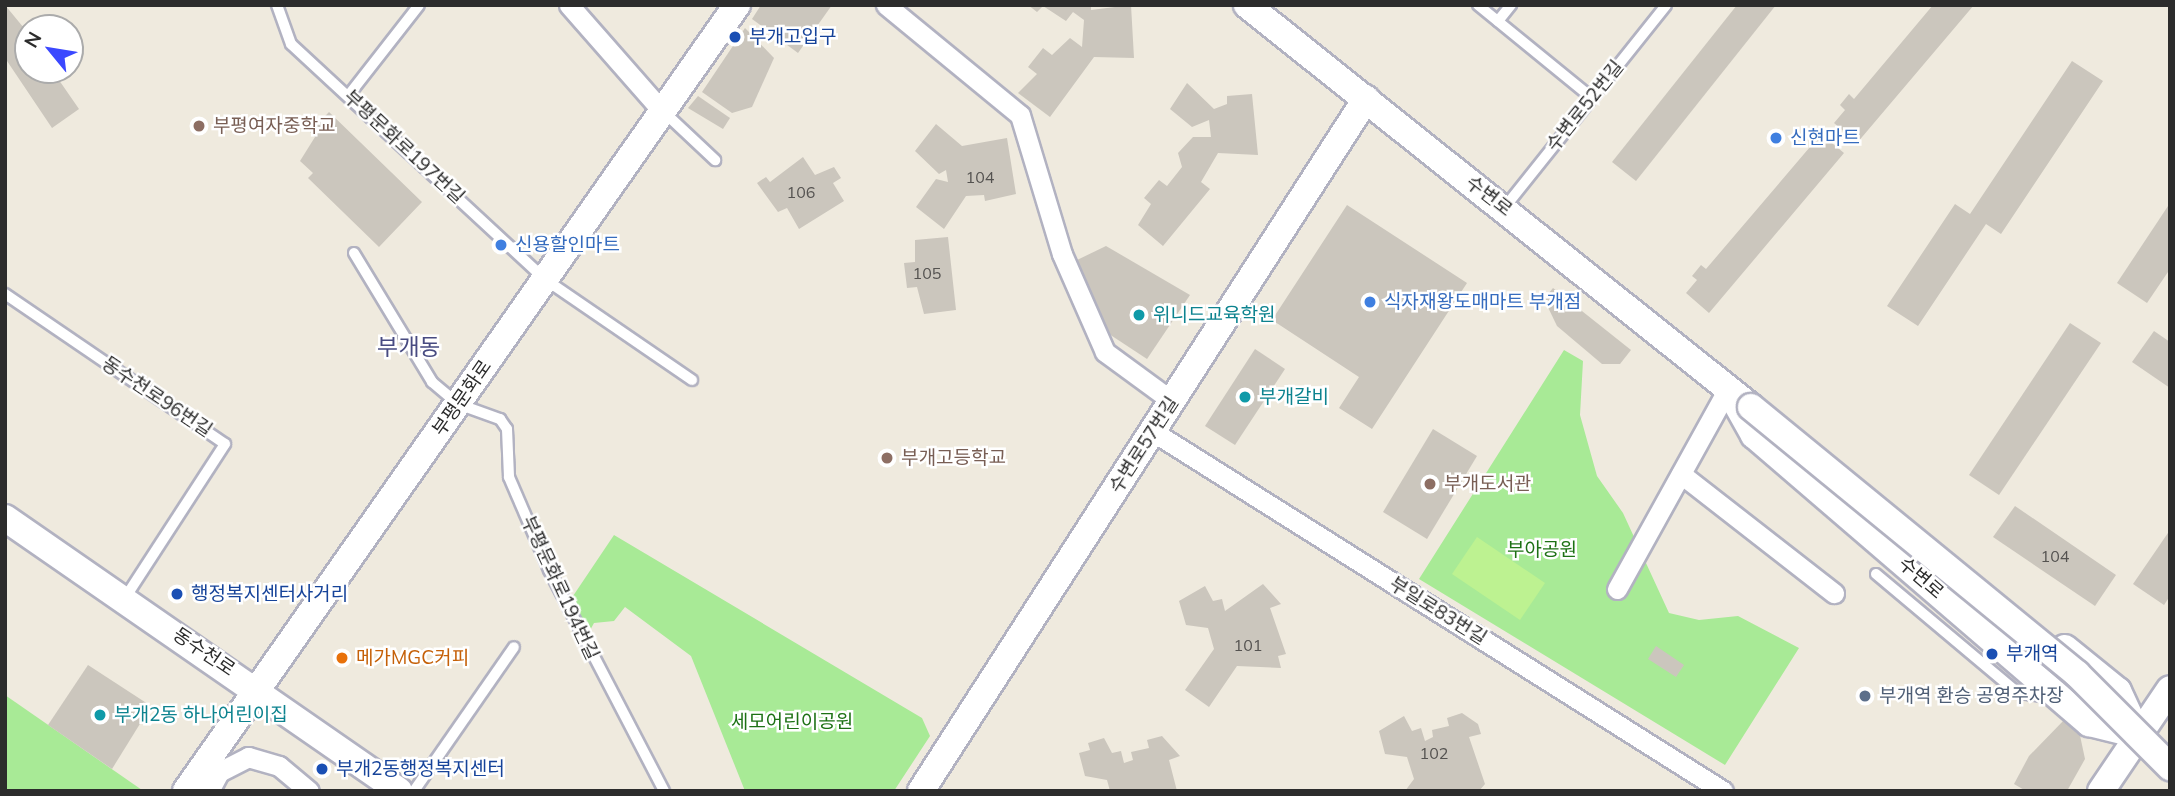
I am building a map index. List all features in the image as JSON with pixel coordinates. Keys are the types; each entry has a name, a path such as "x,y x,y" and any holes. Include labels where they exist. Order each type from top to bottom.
{"street":[{"path":"569,5 664,113"},
{"name":"부평문화로","path":"186,791 664,113 737,5"},
{"path":"886,5 1020,115 1062,254 1105,352 1171,401"},
{"name":"수변로","path":"1247,5 1751,407 2077,674 2170,767"},
{"name":"수변로57번길","path":"921,791 1366,99"},
{"path":"1617,589 1728,389"},
{"name":"수변로","path":"1728,389 1754,435 2089,723 2138,736"},
{"name":"수변로","path":"1728,389 1754,395 2118,691 2138,736"},
{"name":"부일로83번길","path":"1152,431 1723,791"},
{"path":"1681,474 1834,593"},
{"name":"동수천로","path":"5,518 258,688 399,791"},
{"path":"2101,791 2170,689"},
{"path":"209,791 219,772 248,758 279,766 309,791"}],"lane":[{"name":"부평문화로197번길","path":"277,5 291,44 546,279 692,380"},
{"path":"348,96 419,5"},
{"path":"1478,5 1592,98"},
{"path":"1498,21 1511,5"},
{"name":"수변로52번길","path":"1504,208 1666,5"},
{"path":"664,113 715,160"},
{"path":"354,253 432,382 458,404"},
{"name":"동수천로96번길","path":"5,294 225,444 125,598"},
{"name":"부평문화로194번길","path":"458,404 500,419 507,429 509,477 549,570 664,791"},
{"path":"1876,574 2018,693 2061,699"},
{"path":"414,791 514,648"}],"green space":[{"name":"부아공원","path":"1564,350 1583,361 1580,415 1597,476 1623,513 1669,613 1699,620 1738,616 1799,648 1725,765 1419,579"},
{"name":"세모어린이공원","path":"614,535 922,718 930,736 894,791 745,791 691,656 625,607 614,621 594,623 588,634 571,599"},
{"path":"1477,537 1545,583 1520,620 1452,574"},
{"path":"5,695 142,790 5,791"}],"building":[{"path":"5,5 14,16 14,71 5,58"},
{"path":"761,5 832,5 798,53 752,19"},
{"path":"1028,5 1091,5 1091,10 1131,5 1134,58 1094,57 1050,117 1018,93 1037,74 1028,67 1043,48 1052,55 1070,38 1082,47 1084,20 1073,12 1066,21 1043,6 1037,12"},
{"path":"1737,5 1776,5 1636,181 1612,162"},
{"path":"1933,5 1974,5 1857,143 1834,123 1845,110 1840,105 1849,94 1854,99"},
{"path":"745,28 774,58 752,107 732,113 702,92"},
{"path":"2072,61 2103,81 2001,234 1986,224 1918,326 1887,306 1955,204 1970,214"},
{"path":"1187,83 1214,109 1227,104 1227,96 1252,94 1258,155 1218,153 1201,182 1210,189 1163,246 1138,225 1151,204 1144,198 1159,180 1167,186 1182,167 1178,153 1193,137 1211,137 1209,120 1192,127 1170,109"},
{"path":"22,84 62,84 79,109 52,128"},
{"path":"698,96 730,118 723,129 688,108"},
{"path":"329,112 422,202 379,247 308,178 313,173 300,161 315,137 310,132"},
{"path":"936,124 962,146 1007,138 1016,194 985,201 984,195 966,196 944,229 916,207 936,179 948,182 946,170 939,174 915,151"},
{"path":"1821,134 1844,153 1709,313 1686,293 1697,280 1692,276 1701,265 1706,269"},
{"path":"803,157 815,175 834,167 841,178 833,183 844,201 799,229 787,208 778,212 757,183 766,177 770,182"},
{"path":"2170,203 2170,269 2147,303 2117,283"},
{"name":"식자재왕도매마트 부개점","path":"1347,205 1467,283 1372,429 1339,408 1359,377 1272,320"},
{"path":"948,237 956,310 924,314 917,287 907,288 904,263 915,262 915,240"},
{"name":"위니드교육학원","path":"1106,246 1190,295 1147,359 1109,334 1075,261"},
{"path":"1553,288 1631,350 1620,364 1602,364 1557,326 1544,299"},
{"path":"2070,323 2101,343 1999,495 1969,475"},
{"path":"2154,331 2170,342 2170,388 2132,362"},
{"name":"부개갈비","path":"1255,349 1285,369 1235,445 1205,426"},
{"name":"부개도서관","path":"1433,429 1477,456 1427,539 1383,512"},
{"path":"2015,506 2116,575 2095,606 1993,537"},
{"path":"2170,530 2170,596 2164,605 2133,584"},
{"path":"1263,584 1281,604 1270,608 1286,654 1278,656 1281,668 1237,666 1209,707 1185,690 1214,649 1208,628 1186,625 1179,601 1205,586 1213,601 1222,599 1225,611"},
{"path":"1656,646 1684,665 1676,677 1648,659"},
{"name":"부개2동 하나어린이집","path":"88,665 151,706 112,769 48,725"},
{"path":"1462,713 1478,724 1481,734 1469,737 1485,784 1479,791 1405,791 1414,779 1407,757 1385,754 1379,731 1404,716 1412,731 1421,728 1425,741 1433,737 1432,730 1449,726 1447,718"},
{"path":"2065,719 2078,726 2085,759 2067,791 2026,791 2014,784 2029,756"},
{"path":"1162,736 1180,756 1169,760 1177,791 1110,791 1107,780 1085,776 1079,753 1090,750 1088,743 1104,738 1112,753 1121,751 1124,763 1133,760 1131,752 1149,748 1147,740"}],"place":[{"name":"부개고입구","path":"735,37"},
{"name":"부평여자중학교","path":"199,126"},
{"name":"신현마트","path":"1776,138"},
{"name":"신용할인마트","path":"501,245"},
{"name":"식자재왕도매마트 부개점","path":"1370,302"},
{"name":"위니드교육학원","path":"1139,315"},
{"name":"부개갈비","path":"1245,397"},
{"name":"부개고등학교","path":"887,458"},
{"name":"부개도서관","path":"1430,484"},
{"name":"행정복지센터사거리","path":"177,594"},
{"name":"부개역","path":"1992,654"},
{"name":"메가MGC커피","path":"342,658"},
{"name":"부개역 환승 공영주차장","path":"1865,696"},
{"name":"부개2동 하나어린이집","path":"100,715"},
{"name":"부개2동행정복지센터","path":"322,769"}],"district":[{"name":"부개동","path":"409,347"}]}
